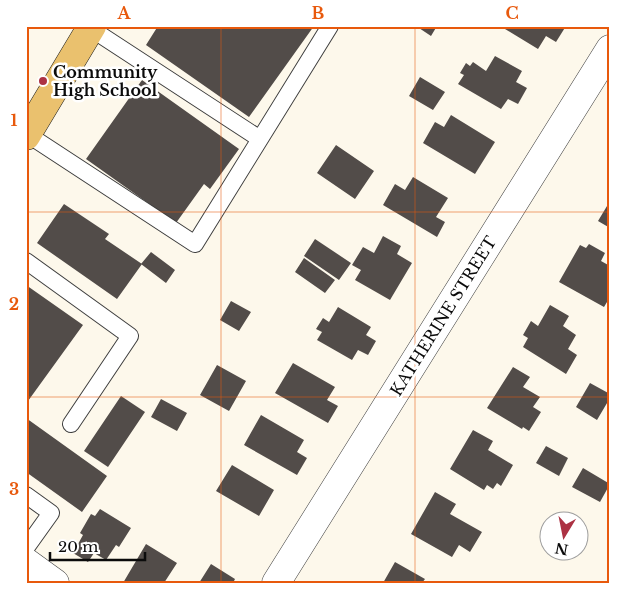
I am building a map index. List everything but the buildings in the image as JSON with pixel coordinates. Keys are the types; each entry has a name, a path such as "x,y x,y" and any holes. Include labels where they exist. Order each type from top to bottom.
{"main road":[{"path":"27,135 91,27"}],"street":[{"name":"KATHERINE STREET","path":"276,583 610,49"},
{"path":"26,562 55,583"}],"lane":[{"path":"27,135 195,244 330,26"},
{"path":"91,27 260,139"},
{"path":"26,261 130,336 70,424"},
{"path":"26,495 51,513 26,548"}],"place":[{"name":"Community High School","path":"43,81"}]}
